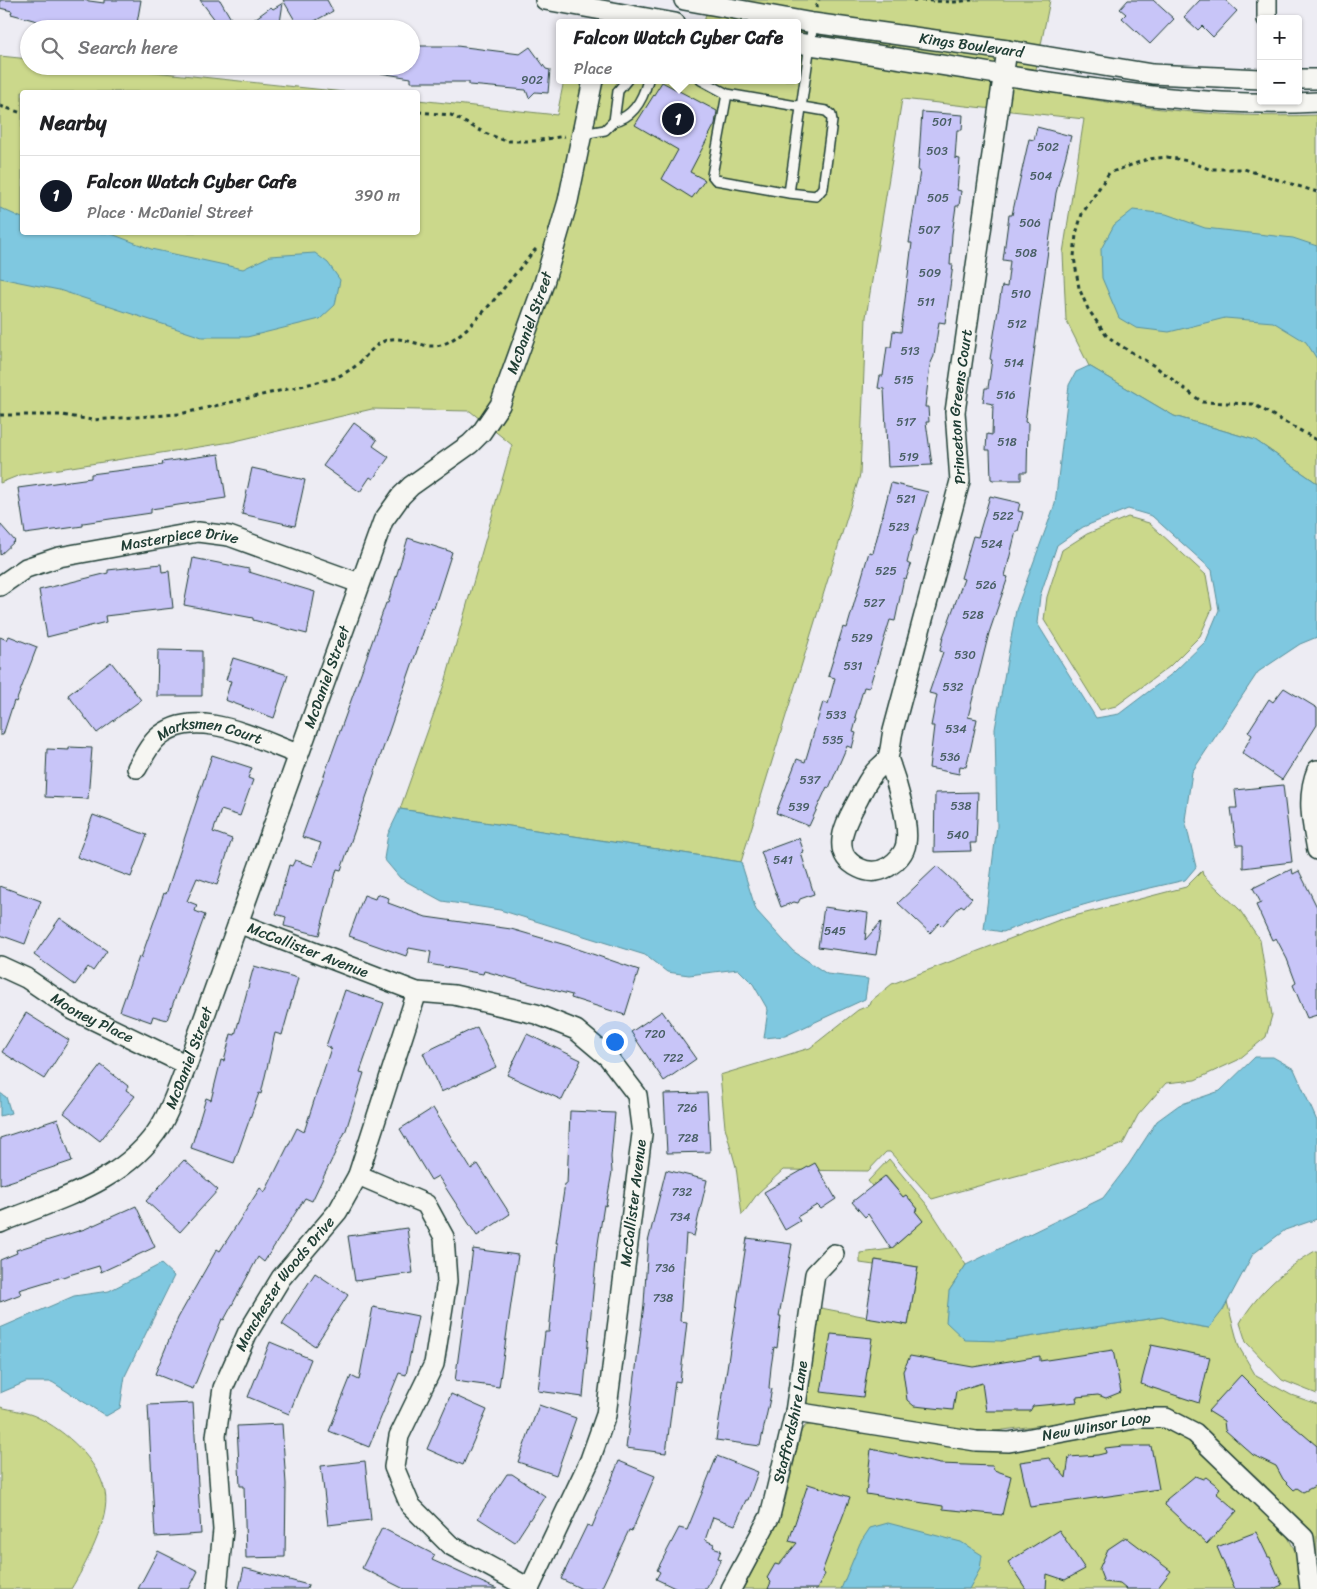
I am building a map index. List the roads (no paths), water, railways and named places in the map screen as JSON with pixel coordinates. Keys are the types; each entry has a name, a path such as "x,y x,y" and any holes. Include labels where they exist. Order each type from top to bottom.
{"street":[{"path":"545,0 651,19"},
{"name":"Kings Boulevard","path":"684,0 814,16 1152,74 1257,79"},
{"path":"1267,0 1267,15"},
{"name":"Kings Boulevard","path":"803,44 1114,93 1185,100 1257,103"},
{"name":"Princeton Greens Court","path":"888,758 893,731 960,480 955,412 1007,50"},
{"path":"1302,79 1317,79"},
{"name":"McDaniel Street","path":"0,1224 102,1181 133,1159 161,1125 187,1065 359,582 383,521 401,496 421,478 470,444 495,416 544,283 568,201 574,135 592,84"},
{"name":"Kings Boulevard","path":"1302,102 1317,102"},
{"name":"Masterpiece Drive","path":"0,586 26,568 59,557 198,532 229,536 359,582"},
{"name":"Marksmen Court","path":"137,768 156,738 176,726 192,723 224,727 298,754"},
{"path":"888,758 896,779 906,830 906,844 900,858 889,867 878,871 865,871 853,865 843,855 840,841 844,825 872,775 888,758"},
{"path":"1317,770 1311,784 1310,813 1317,850"},
{"name":"McCallister Avenue","path":"238,923 417,992 454,995 536,1014 576,1030 608,1057 637,1094 642,1134 606,1415 590,1460 529,1589"},
{"name":"Mooney Place","path":"0,966 26,978 73,1010 187,1065"},
{"name":"Manchester Woods Drive","path":"217,1589 223,1530 216,1436 223,1388 247,1334 281,1278 338,1211 358,1176 417,992"},
{"path":"358,1176 426,1204 444,1237 447,1281 434,1364 399,1436 394,1467 397,1475 410,1505 450,1545 529,1589"},
{"name":"Staffordshire Lane","path":"731,1589 770,1516 795,1412 815,1274 834,1254"},
{"name":"New Winsor Loop","path":"795,1412 976,1441 1009,1442 1140,1418 1166,1418 1195,1433 1304,1538 1310,1589"}],"lane":[{"path":"790,193 801,106 803,44 814,16"},
{"path":"614,121 618,91 624,84"},
{"path":"574,135 605,130 614,121 631,114 645,94 647,84"},
{"path":"708,84 727,94 826,111 831,115 832,121 824,188 816,196 716,180 712,176 727,94"}],"water":[{"path":"0,208 20,217 20,235 114,235 151,249 243,269 270,256 315,253 328,263 340,280 335,305 320,319 247,337 202,337 59,290 0,278"},
{"path":"1133,210 1166,214 1205,228 1293,238 1317,246 1317,359 1306,342 1273,322 1225,318 1169,332 1136,328 1119,318 1102,278 1101,249 1114,225"},
{"path":"1089,366 1174,416 1255,440 1317,483 1317,637 1300,644 1258,672 1192,772 1185,820 1196,867 1185,880 1111,897 1045,916 1003,932 984,929 997,826 995,729 1016,610 1055,504 1069,385 1076,372","holes":["1128,509 1152,516 1212,570 1219,610 1206,641 1173,673 1119,714 1096,718 1037,623 1040,596 1057,545 1083,527"]},
{"path":"400,809 741,862 756,910 793,951 827,974 868,979 865,999 785,1036 764,1038 768,1010 753,984 738,969 689,975 667,972 645,955 500,910 442,901 400,878 384,859 388,834"},
{"path":"1255,1057 1273,1057 1294,1069 1317,1121 1317,1219 1285,1230 1253,1254 1223,1310 1209,1328 1162,1317 1001,1341 965,1340 946,1322 949,1291 966,1265 1103,1198 1129,1164 1157,1121 1179,1105 1220,1091"},
{"path":"0,1093 6,1097 11,1113 0,1116"},
{"path":"161,1264 174,1276 125,1376 120,1408 106,1416 52,1382 26,1382 0,1393 0,1328 74,1296 109,1291"},
{"path":"888,1523 961,1542 982,1555 980,1569 969,1589 841,1589 860,1543 870,1528"}],"place":[{"name":"Falcon Watch Cyber Cafe","path":"678,119"}]}
